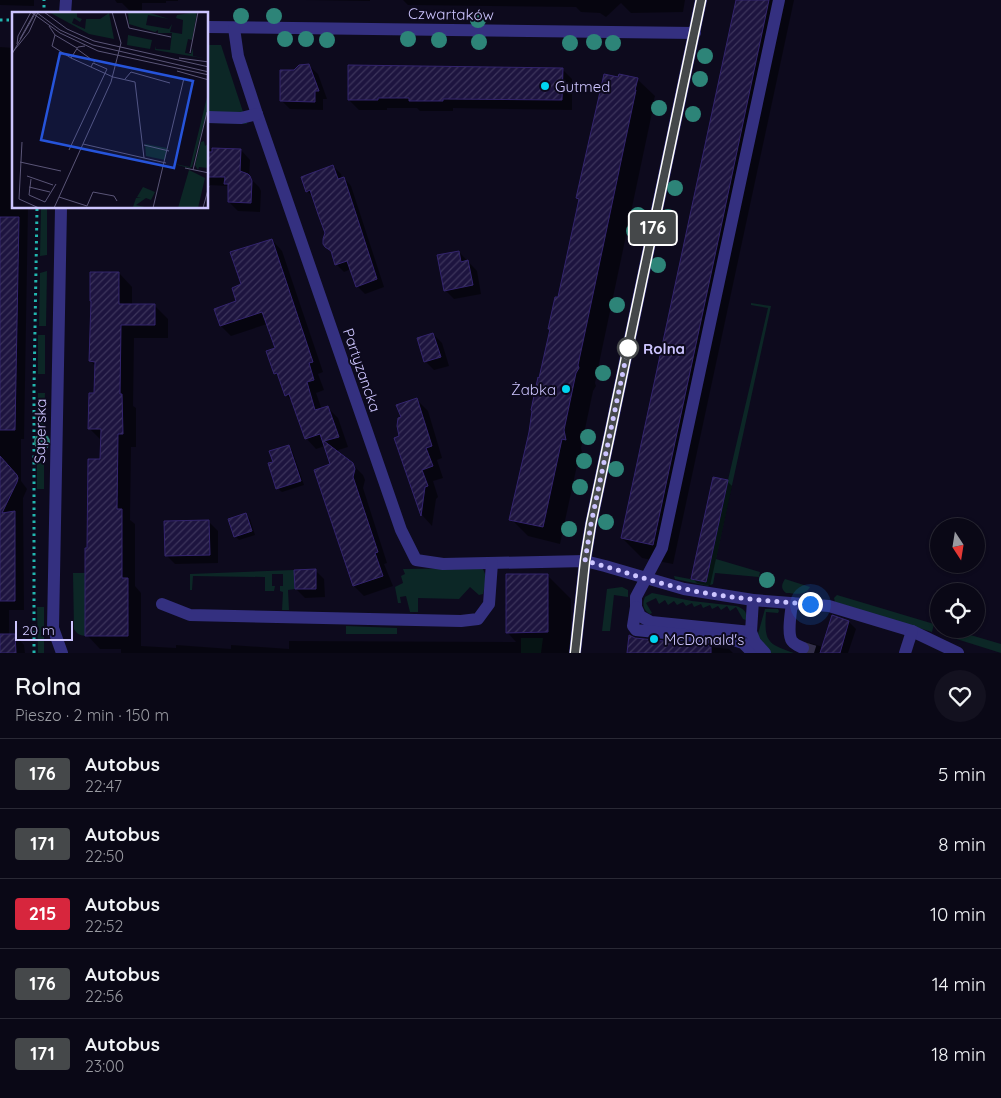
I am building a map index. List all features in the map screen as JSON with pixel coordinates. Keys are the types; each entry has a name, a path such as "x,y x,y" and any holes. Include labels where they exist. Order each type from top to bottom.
{"street":[{"path":"575,653 585,561 602,466 702,0"},
{"path":"753,653 743,643 734,640 636,630 633,626 636,597 662,548 779,0"},
{"name":"Czwartaków","path":"209,27 695,33"},
{"name":"Partyzancka","path":"234,28 238,56 257,114 401,530 416,560 443,564 585,561 684,589 753,600 829,606 912,631 958,653"},
{"path":"209,118 241,118 257,114"},
{"name":"Saperska","path":"61,209 53,628 62,653"},
{"path":"162,604 190,615 461,621 478,619 489,604 492,563"},
{"path":"740,642 747,640 750,632 753,600"},
{"path":"792,603 790,636 792,642 803,648"},
{"path":"636,607 640,616 651,622 750,632"},
{"path":"905,653 912,631"},
{"path":"750,632 755,642 765,653"}],"path":[{"path":"34,653 34,388 37,209"}],"green space":[{"path":"209,45 221,45 247,124 209,123"},
{"path":"41,209 47,209 47,255 40,256"},
{"path":"47,271 46,326 39,326 40,273"},
{"path":"751,303 771,306 716,559 760,572 759,577 715,573 713,584 708,586 675,579 674,576 706,582 768,308 751,305"},
{"path":"38,335 45,335 45,374 38,374"},
{"path":"38,393 45,393 44,442 37,442"},
{"path":"37,452 44,452 44,489 37,489"},
{"path":"482,568 485,577 483,594 479,595 470,587 459,599 418,598 418,612 410,612 406,596 400,597 401,603 398,603 395,587 403,583 401,576 405,574 403,569"},
{"path":"294,570 295,589 288,590 289,610 282,610 283,592 280,591 280,586 283,586 283,574 272,574 272,586 275,586 274,591 265,591 265,577 193,576 192,590 190,590 190,574"},
{"path":"73,573 85,573 85,636 78,634 74,629"},
{"path":"785,579 810,587 802,593 786,593 782,586"},
{"path":"622,587 628,590 628,597 614,595 610,631 602,631 607,589"},
{"path":"652,593 692,601 736,606 744,611 746,620 743,619 736,607 730,611 727,606 721,610 718,606 712,609 710,605 703,608 701,604 694,607 692,603 686,606 683,602 677,605 674,601 668,605 665,600 659,604 656,598 646,603 652,613 650,614 644,607 644,602 645,597"},
{"path":"837,595 930,623 930,631 835,602 834,598"},
{"path":"37,607 44,607 44,653 38,653"},
{"path":"765,609 778,609 779,611 778,613 766,612 766,629 769,640 778,647 794,653 770,653 760,641 758,634"},
{"path":"346,626 397,628 397,634 346,634"},
{"path":"521,638 543,638 541,653 521,653"},
{"path":"953,638 981,638 1001,644 1001,653"}],"building":[{"path":"736,0 769,0 653,545 621,538"},
{"path":"309,64 319,91 315,91 315,102 280,101 280,70 294,70 299,65"},
{"path":"348,65 563,68 562,100 443,99 443,101 409,101 409,98 378,98 378,100 348,100"},
{"path":"604,74 618,77 619,74 638,78 578,365 579,368 576,373 564,430 566,440 562,439 543,527 509,520 529,432 531,410 538,377 550,329 548,329 555,297 558,297 579,199 576,198"},
{"path":"212,148 241,149 240,171 248,174 252,181 251,203 228,202 228,184 224,184 225,177 209,177 209,152 212,152"},
{"path":"333,165 338,179 344,177 377,279 356,287 347,261 335,265 331,251 323,244 325,233 310,190 306,192 301,177"},
{"path":"0,217 19,217 15,430 0,430"},
{"path":"272,239 313,362 309,363 314,380 307,382 315,410 328,406 339,437 324,441 353,463 355,469 353,477 378,552 375,553 383,576 353,586 314,470 330,464 320,434 305,439 289,394 285,396 277,373 274,374 266,351 275,348 262,312 220,326 214,309 236,301 232,288 241,284 230,252"},
{"path":"459,251 461,262 468,260 473,285 444,291 437,255"},
{"path":"90,272 119,272 119,304 155,304 155,325 121,325 120,394 122,394 123,434 118,434 117,509 122,509 122,578 128,578 128,636 85,636 88,459 100,459 101,429 88,429 89,393 94,393 95,362 89,361"},
{"path":"433,333 441,357 424,362 417,338"},
{"path":"417,398 432,446 426,448 433,466 422,470 428,486 425,487 421,516 394,438 399,436 397,426 398,418 401,417 396,405"},
{"path":"289,445 301,481 276,489 268,463 273,462 269,451"},
{"path":"0,456 18,478 2,513 15,511 15,601 0,601"},
{"path":"713,477 728,480 706,582 691,579"},
{"path":"246,513 252,531 234,537 228,519"},
{"path":"209,520 210,555 165,556 164,521"},
{"path":"316,569 316,589 295,589 294,570"},
{"path":"506,574 548,574 548,632 506,633"},
{"path":"832,615 849,621 840,653 820,653"},
{"path":"0,634 15,634 16,653 0,653"},
{"name":"McDonald's","path":"629,635 635,638 711,646 711,653 627,653"}],"tunnel":[{"path":"803,648 819,653"}],"bus line":[{"name":"176","path":"575,653 591,524 701,0"}],"place":[{"name":"Gutmed","path":"545,86"},
{"name":"Rolna","path":"628,348"},
{"name":"Żabka","path":"566,389"},
{"name":"McDonald's","path":"654,639"}],"route":[{"path":"628,348 585,561 684,589 753,600 810,604"}]}
